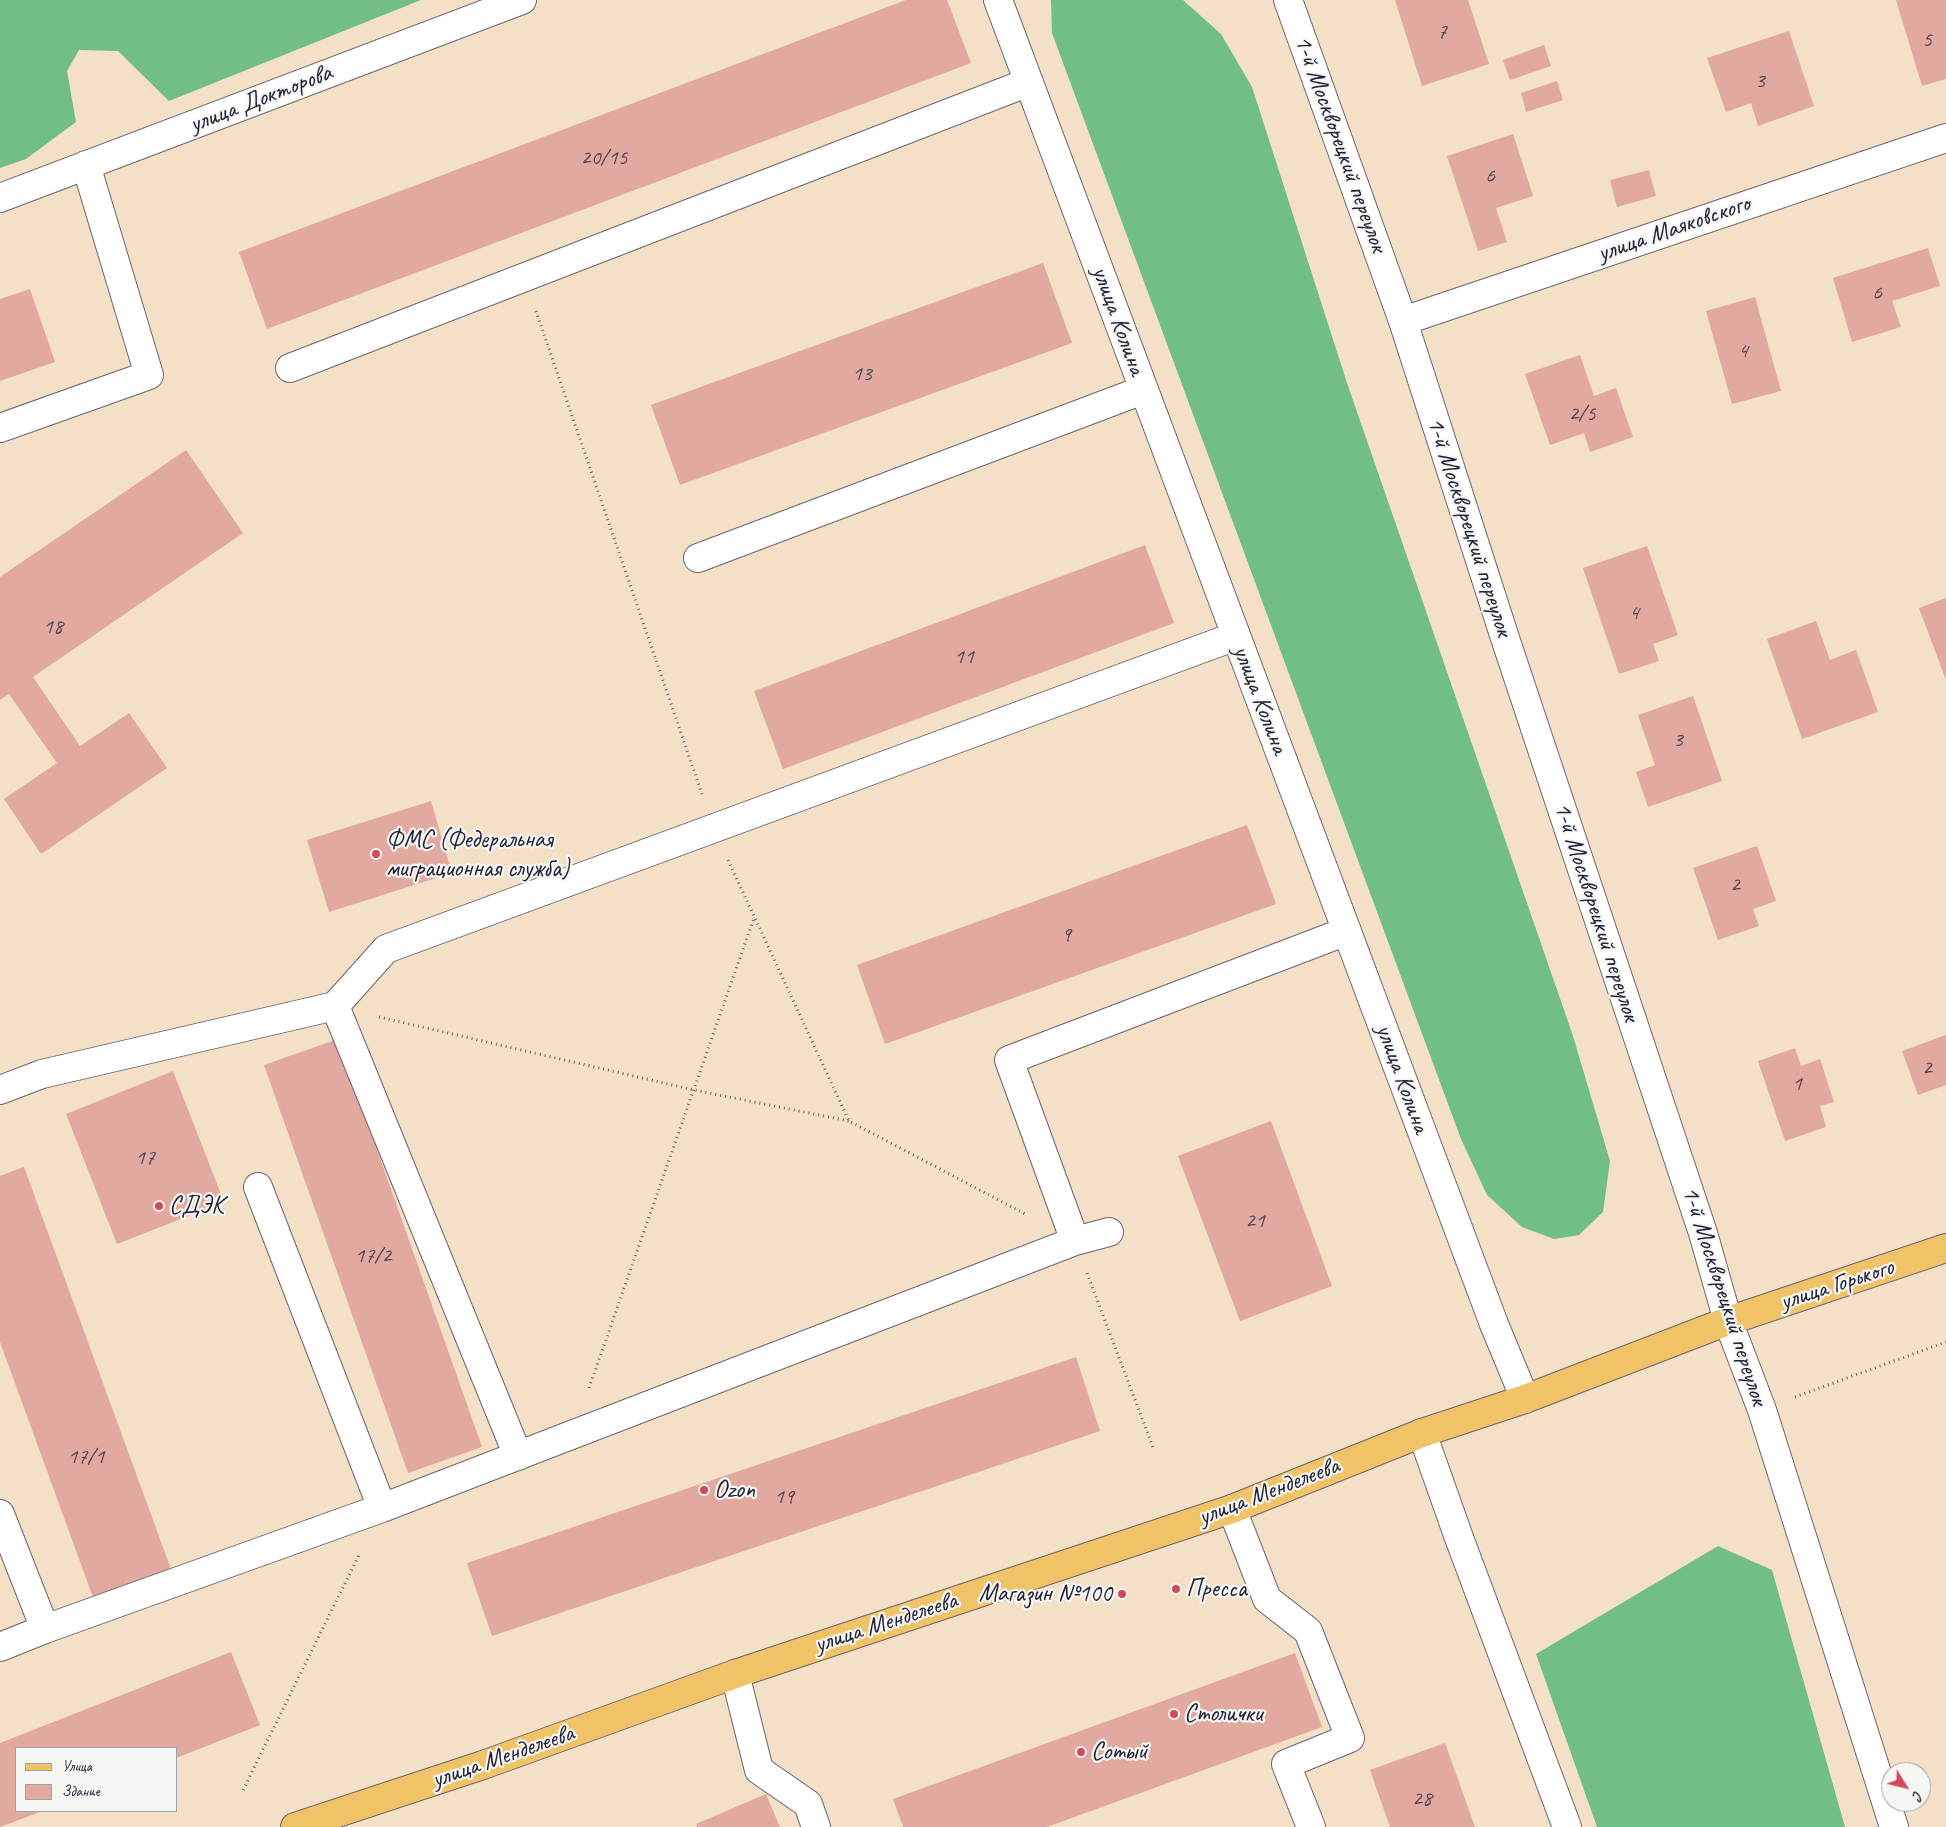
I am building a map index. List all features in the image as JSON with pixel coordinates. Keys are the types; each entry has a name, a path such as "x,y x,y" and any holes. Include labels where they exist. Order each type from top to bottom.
{"main road":[{"name":"улица Горького","path":"1728,1320 1946,1248"},
{"name":"улица Менделеева","path":"295,1827 483,1765 735,1674 1232,1509 1422,1433 1525,1399 1728,1320"}],"street":[{"name":"улица Докторова","path":"0,198 522,0"},
{"name":"улица Колина","path":"998,0 1494,1324 1525,1399"},
{"name":"1-й Москворецкий переулок","path":"1288,0 1403,321 1505,638 1703,1233 1728,1320 1762,1410 1894,1827"},
{"path":"290,368 1029,82"},
{"name":"улица Маяковского","path":"1403,321 1946,138"},
{"path":"0,428 149,375 86,165"},
{"path":"698,558 1143,390"},
{"path":"0,1090 42,1074 335,1006 386,950 1236,636"},
{"path":"1075,1241 1009,1060 1347,931"},
{"path":"335,1006 518,1456"},
{"path":"258,1187 382,1508"},
{"path":"0,1647 45,1629 382,1508 1075,1241 1109,1232"},
{"path":"1422,1433 1567,1827"},
{"path":"1232,1509 1267,1600 1308,1631 1350,1738 1286,1764 1311,1827"},
{"path":"0,1514 45,1629"},
{"path":"735,1674 759,1770 808,1804 816,1827"}],"path":[{"path":"524,277 713,828 849,1121"},
{"path":"573,1434 754,917"},
{"path":"335,1006 694,1090 849,1121 1075,1241 1154,1450"},
{"path":"1762,1410 1946,1342"},
{"path":"243,1790 382,1508"}],"green space":[{"path":"0,0 421,0 169,101 118,51 79,50 67,71 76,122 26,159 0,168"},
{"path":"1051,0 1183,0 1221,34 1252,87 1347,383 1573,1036 1610,1161 1603,1212 1579,1235 1554,1239 1522,1227 1487,1195 1461,1139 1052,33"},
{"path":"1718,1546 1772,1570 1845,1827 1597,1827 1536,1654"}],"building":[{"path":"906,0 947,0 971,63 267,329 239,252"},
{"path":"1395,0 1468,0 1489,64 1422,86"},
{"path":"1896,0 1946,0 1946,79 1922,86"},
{"path":"1789,31 1814,106 1758,126 1751,103 1726,112 1707,58"},
{"path":"1544,45 1551,66 1510,80 1503,60"},
{"path":"1557,81 1563,100 1526,112 1521,93"},
{"path":"1513,134 1533,196 1496,208 1507,242 1478,251 1447,156"},
{"path":"1649,170 1656,196 1617,207 1610,180"},
{"path":"1928,248 1940,286 1892,301 1901,327 1852,342 1833,278"},
{"path":"1043,263 1072,343 680,485 651,405"},
{"path":"30,289 55,362 0,381 0,299"},
{"path":"1755,297 1781,391 1732,404 1706,311"},
{"path":"1580,355 1594,396 1616,388 1633,437 1590,452 1584,433 1550,445 1525,374"},
{"path":"186,450 243,533 33,677 80,746 129,713 167,768 41,854 4,799 57,763 9,694 0,700 0,577"},
{"path":"1145,545 1174,623 783,769 754,691"},
{"path":"1647,546 1678,635 1653,644 1659,661 1619,674 1583,568"},
{"path":"1946,598 1946,680 1919,608"},
{"path":"1816,621 1830,660 1856,650 1878,712 1802,739 1767,639"},
{"path":"1693,696 1722,781 1648,807 1636,772 1655,765 1638,715"},
{"path":"431,801 452,873 329,912 307,840"},
{"path":"1247,825 1276,904 885,1044 857,965"},
{"path":"1757,846 1776,901 1753,909 1759,926 1718,940 1693,868"},
{"path":"1946,1035 1946,1085 1918,1095 1902,1051"},
{"path":"338,1039 482,1447 408,1473 264,1065"},
{"path":"1795,1048 1801,1066 1820,1059 1834,1102 1820,1106 1826,1127 1785,1141 1758,1061"},
{"path":"173,1071 224,1202 117,1244 66,1114"},
{"path":"1271,1121 1332,1286 1240,1321 1178,1156"},
{"path":"24,1167 172,1572 94,1600 0,1342 0,1176"},
{"path":"1076,1357 1100,1431 492,1636 467,1563"},
{"path":"231,1652 260,1725 178,1757 178,1747 15,1747 15,1812 40,1812 0,1827 0,1743"},
{"path":"1295,1653 1322,1727 1047,1827 903,1827 893,1799"},
{"path":"1445,1743 1475,1827 1390,1827 1370,1770"},
{"path":"766,1794 780,1827 697,1827 696,1824"}],"place":[{"name":"ФМС (Федеральная миграционная служба)","path":"376,854"},
{"name":"СДЭК","path":"159,1206"},
{"name":"Ozon","path":"704,1490"},
{"name":"Пресса","path":"1176,1589"},
{"name":"Магазин №100","path":"1122,1594"},
{"name":"Столички","path":"1174,1714"},
{"name":"Сотый","path":"1081,1752"}]}
